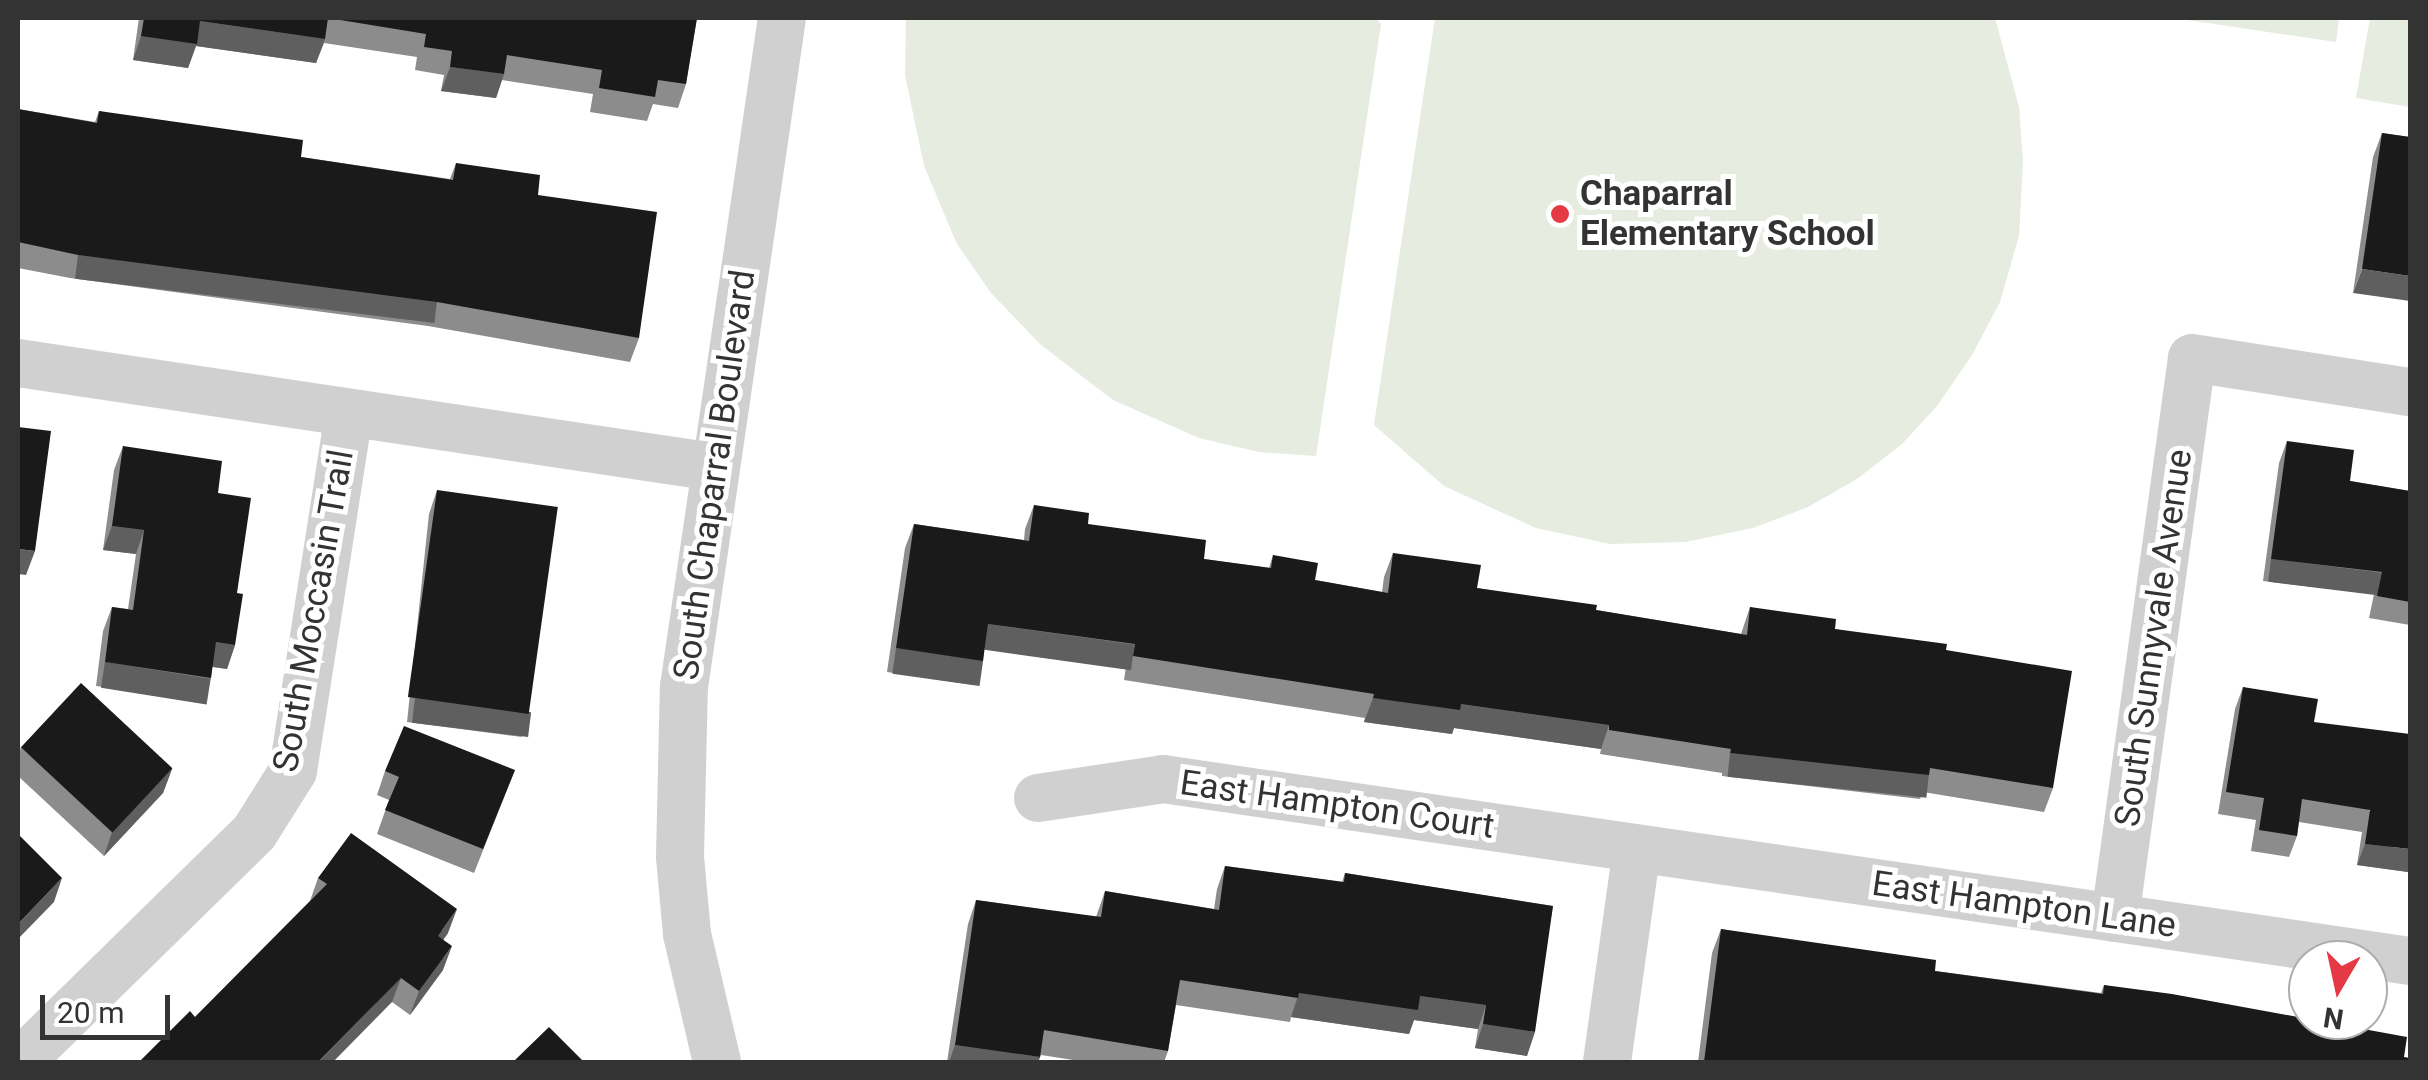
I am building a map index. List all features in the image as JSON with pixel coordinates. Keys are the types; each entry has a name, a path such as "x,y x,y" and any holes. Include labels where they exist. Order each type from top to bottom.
{"street":[{"name":"South Chaparral Boulevard","path":"717,1062 687,934 680,857 684,686 782,18"},
{"name":"South Sunnyvale Avenue","path":"2115,918 2192,358 2410,392"},
{"path":"18,363 714,466"},
{"name":"South Moccasin Trail","path":"20,1062 254,833 293,771 350,412"},
{"name":"East Hampton Court","path":"1038,798 1163,778 1637,849"},
{"path":"1606,1062 1637,849"},
{"name":"East Hampton Lane","path":"1637,849 2410,961"}],"shaded area":[{"path":"906,18 1376,18 1381,24 1316,456 1259,452 1199,438 1113,400 1041,345 991,293 957,244 924,166 905,75"},
{"path":"1435,18 1995,18 2019,107 2023,161 2019,236 2000,302 1972,355 1937,406 1902,444 1857,479 1808,507 1753,528 1685,542 1610,544 1536,528 1444,486 1374,425"},
{"path":"2174,18 2339,18 2336,42"},
{"path":"2370,18 2410,18 2410,107 2356,98"}],"building":[{"path":"144,18 328,18 325,39 200,21 197,44 141,36"},
{"path":"328,18 697,18 686,84 658,80 655,97 599,88 602,70 507,55 504,74 450,67 452,51 424,47 426,34"},
{"path":"18,109 97,123 99,111 303,140 301,157 453,180 456,163 540,175 538,195 657,212 639,338 437,302 78,255 18,242"},
{"path":"2382,133 2410,137 2410,276 2362,269"},
{"path":"18,427 51,431 35,551 18,549"},
{"path":"2287,441 2354,450 2350,481 2410,491 2410,602 2377,596 2382,572 2271,559"},
{"path":"123,446 222,461 218,493 251,498 237,593 243,594 235,645 216,642 211,678 105,662 112,607 133,610 144,530 112,526"},
{"path":"437,490 558,507 529,714 408,697"},
{"path":"1034,505 1089,513 1088,524 1206,540 1204,559 1271,568 1273,555 1318,563 1315,580 1388,593 1393,553 1481,565 1477,588 1597,605 1596,610 1747,635 1750,607 1836,619 1835,629 1947,644 1946,650 2072,671 2053,788 1930,768 1929,775 1730,753 1731,749 1609,730 1609,725 1461,704 1460,710 1373,698 1374,694 1133,656 1135,644 988,624 983,661 896,648 914,524 1029,541"},
{"path":"81,683 172,768 112,833 21,747"},
{"path":"2243,687 2318,699 2314,722 2410,734 2410,849 2365,844 2370,810 2302,799 2297,836 2259,830 2264,798 2226,792"},
{"path":"404,726 515,770 483,849 385,810 399,777 385,771"},
{"path":"351,833 457,909 438,936 452,946 419,991 401,978 318,1062 139,1062 190,1011 195,1017 327,884 318,878"},
{"path":"18,834 62,878 18,924"},
{"path":"1225,866 1344,882 1345,873 1553,906 1535,1032 1483,1024 1486,1005 1420,996 1418,1010 1299,993 1298,998 1180,980 1168,1051 1044,1030 1040,1057 955,1045 976,900 1101,917 1105,891 1219,910"},
{"path":"1721,929 1936,960 1935,971 2103,994 2104,985 2288,1015 2288,1040 2388,1040 2388,1034 2407,1037 2404,1057 2410,1058 2410,1062 1704,1062"},
{"path":"549,1027 584,1062 513,1062"}],"place":[{"name":"Chaparral Elementary School","path":"1560,214"}]}
